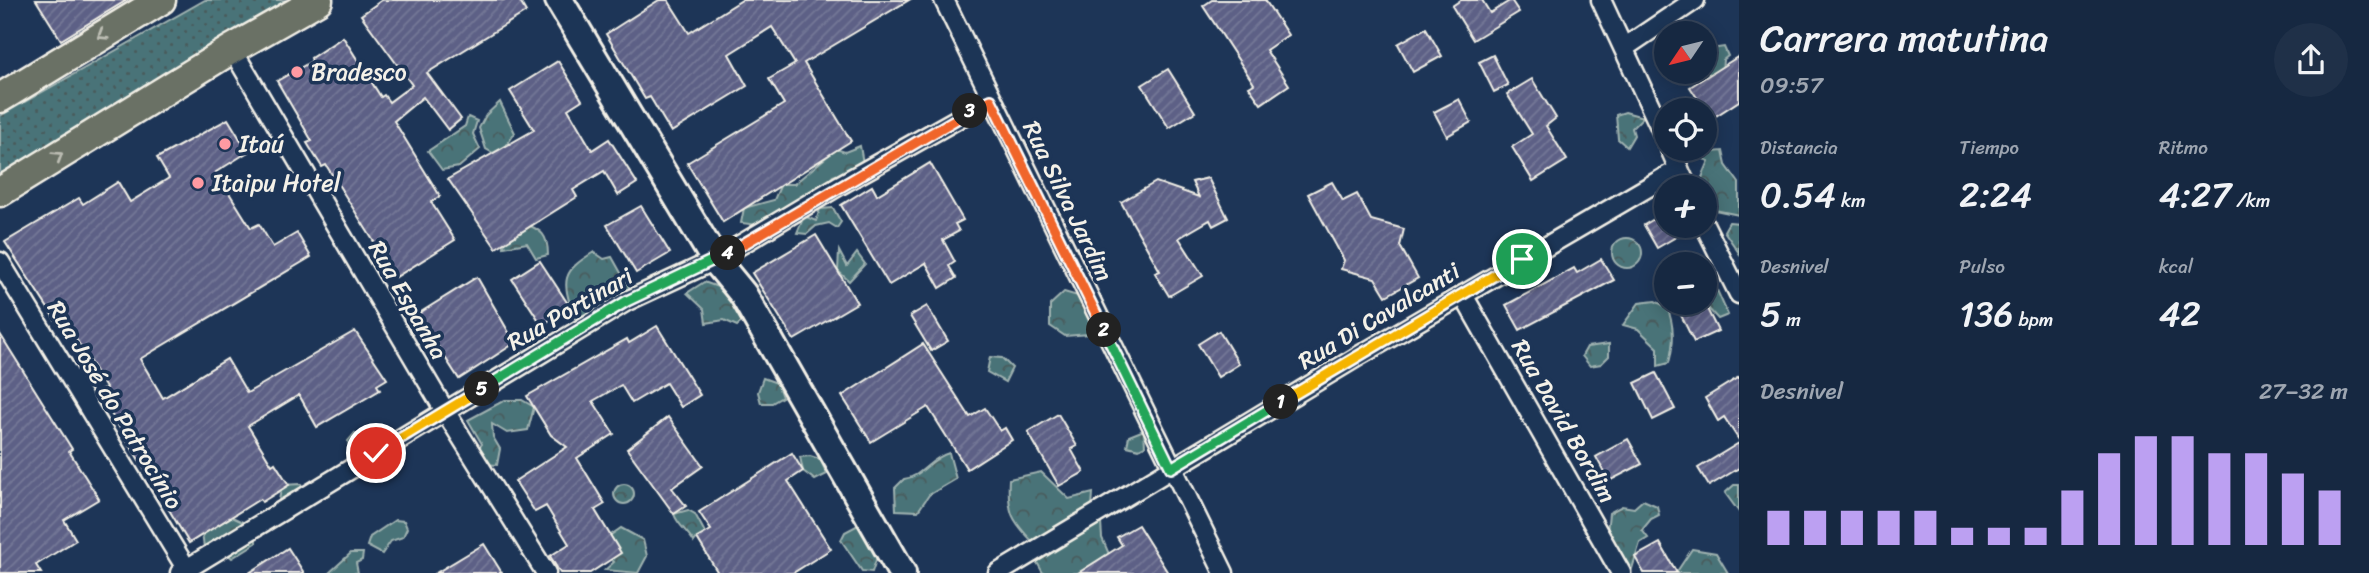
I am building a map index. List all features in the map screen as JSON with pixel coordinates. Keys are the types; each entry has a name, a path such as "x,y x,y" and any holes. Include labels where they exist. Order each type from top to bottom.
{"main road":[{"path":"0,98 161,0"},
{"path":"0,192 232,48 318,0"},
{"path":"559,0 715,260 743,295 902,573"}],"street":[{"name":"Rua Silva Jardim","path":"944,0 1224,573"},
{"path":"1601,0 1654,114"},
{"path":"1624,48 1695,0"},
{"name":"Rua Espanha","path":"232,48 445,411 546,573"},
{"name":"Rua Portinari","path":"185,572 627,301 715,260 991,100"},
{"path":"1675,161 1682,175"},
{"name":"Rua Di Cavalcanti","path":"998,573 1679,169"},
{"path":"1711,238 1739,294"},
{"name":"Rua José do Patrocínio","path":"0,261 185,572"},
{"name":"Rua David Bordim","path":"1463,295 1621,573"}],"green space":[{"path":"205,0 302,0 0,175 0,116"},
{"path":"1724,47 1728,56 1723,60 1722,72 1717,74 1717,48"},
{"path":"500,102 515,133 506,146 493,153 486,149 479,128 486,115"},
{"path":"1625,112 1643,117 1632,128 1634,135 1627,147 1618,139 1616,115"},
{"path":"468,117 477,121 473,134 480,149 459,167 442,170 428,151 465,126"},
{"path":"860,146 864,169 833,176 822,189 809,192 784,208 779,220 766,226 741,223 744,208 774,200 781,184 794,184 836,149 845,152"},
{"path":"1723,151 1726,165 1739,183 1739,215 1717,210 1717,175 1703,175 1709,161 1717,161 1717,152"},
{"path":"833,208 841,222 837,228 829,223 816,226 807,234 797,233 804,216 816,221 820,209"},
{"path":"1729,222 1739,223 1739,253 1724,231"},
{"path":"523,223 543,234 548,255 536,258 527,243 504,247 505,233"},
{"path":"1627,238 1638,242 1642,253 1638,264 1627,268 1616,264 1612,253 1616,242"},
{"path":"839,251 847,266 857,253 865,264 849,281 838,271"},
{"path":"594,252 604,259 612,257 630,289 606,310 574,318 566,286 569,272"},
{"path":"704,282 740,295 745,319 737,326 724,320 706,323 704,309 687,293"},
{"path":"1717,290 1728,315 1718,319 1714,315 1717,315"},
{"path":"1064,292 1078,296 1095,320 1089,334 1065,336 1050,326 1050,305"},
{"path":"1654,301 1654,315 1669,315 1673,335 1669,363 1658,366 1658,348 1638,329 1623,325 1639,303"},
{"path":"1609,344 1609,356 1601,364 1590,366 1582,356 1587,347"},
{"path":"990,357 1002,358 1012,368 1005,382 987,372"},
{"path":"763,378 777,383 782,397 772,403 761,403 758,392"},
{"path":"505,400 522,400 534,407 528,430 507,433 492,424 493,437 500,449 497,465 483,464 476,452 482,444 468,420"},
{"path":"1144,430 1145,446 1139,449 1127,446 1129,436"},
{"path":"355,433 369,438 378,447 366,454 349,452 348,441"},
{"path":"949,453 956,479 929,495 918,511 896,510 895,488 904,479 916,475 942,455"},
{"path":"800,457 820,459 827,474 815,480 803,471"},
{"path":"1041,472 1069,499 1093,493 1091,521 1101,523 1102,538 1115,568 1105,573 1043,573 1034,557 1035,544 1013,516 1009,491 1009,479"},
{"path":"301,484 304,489 288,502 279,500 282,485"},
{"path":"624,484 631,487 634,494 631,501 624,504 617,501 614,494 617,487"},
{"path":"1734,485 1739,485 1739,512 1725,493"},
{"path":"1643,500 1657,506 1659,515 1651,519 1642,530 1648,538 1640,543 1631,572 1620,570 1606,543 1609,513 1622,506 1634,508"},
{"path":"688,510 695,514 708,538 697,538 694,542 674,514"},
{"path":"230,516 245,523 243,535 256,536 256,543 232,558 225,552 204,547 202,534"},
{"path":"395,520 404,521 407,528 403,537 391,541 382,554 367,546 370,537"},
{"path":"860,524 879,551 872,572 862,571 841,540 845,532"},
{"path":"621,528 643,540 647,556 638,573 605,570 614,562 607,554 608,537"},
{"path":"1692,549 1716,553 1728,573 1676,573"},
{"path":"351,553 363,553 362,560 356,563 358,573 329,573"}],"building":[{"path":"36,0 127,0 61,40"},
{"path":"382,0 519,0 526,12 427,73 461,119 448,130 423,97 394,121 440,196 431,202 455,240 396,277 326,165 322,167 307,143 312,141 277,81 312,61 311,58 343,37 381,97 384,95 389,102 412,85 361,15"},
{"path":"659,0 668,0 689,33 742,0 909,0 804,63 851,141 723,222 687,163 784,104 769,79 795,64 772,27 729,54 747,86 671,132 650,97 645,99 606,34"},
{"path":"1212,0 1265,0 1288,35 1266,50 1289,85 1261,104 1249,87 1254,84 1203,6"},
{"path":"1461,0 1482,0 1490,13 1511,0 1519,12 1473,40 1452,6"},
{"path":"1426,28 1442,56 1413,72 1398,44"},
{"path":"1493,55 1508,85 1494,92 1479,62"},
{"path":"1739,56 1739,101 1717,115 1717,98 1697,98 1690,87 1695,84 1717,84 1717,70"},
{"path":"558,61 582,100 568,109 592,150 609,139 637,183 618,195 604,171 573,190 577,197 496,248 448,179 534,130 510,91"},
{"path":"1168,69 1195,112 1169,128 1142,85"},
{"path":"1532,79 1556,118 1546,126 1567,160 1533,181 1512,147 1532,134 1507,94"},
{"path":"1459,99 1471,122 1447,136 1434,112"},
{"path":"228,119 248,152 216,172 251,228 259,224 273,247 297,233 311,257 140,359 163,398 227,359 247,393 355,331 387,379 377,385 380,390 317,427 299,395 248,426 272,465 275,463 289,485 262,502 260,499 189,543 98,392 106,388 68,326 62,330 5,242 79,198 83,204 118,182 130,202 169,178 157,158"},
{"path":"930,163 963,220 955,224 959,231 943,240 955,262 949,266 956,278 940,288 926,263 889,285 841,205 872,186 877,195"},
{"path":"1208,178 1228,218 1213,226 1210,220 1179,238 1203,276 1169,296 1155,273 1160,271 1121,202 1156,182 1199,197 1192,182"},
{"path":"1332,182 1343,201 1357,194 1371,220 1404,229 1400,246 1418,278 1386,296 1375,278 1341,269 1344,260 1308,194"},
{"path":"641,206 670,253 636,273 607,225"},
{"path":"1654,219 1654,238 1674,238 1657,248 1644,225"},
{"path":"816,235 857,303 794,340 752,273"},
{"path":"1601,259 1614,280 1520,330 1506,305 1574,268 1577,273"},
{"path":"540,261 570,307 542,325 512,279"},
{"path":"477,277 515,343 459,379 435,342 431,344 413,317"},
{"path":"927,306 948,341 931,351 910,316"},
{"path":"1681,315 1710,315 1718,331 1694,342"},
{"path":"657,326 700,395 681,407 666,383 632,403 621,385 593,401 614,434 577,458 605,504 595,510 621,553 590,573 560,573 550,556 569,544 546,506 535,512 515,481 567,447 551,435 527,396 627,339 629,343"},
{"path":"1219,331 1239,364 1218,377 1198,344"},
{"path":"0,334 72,449 69,451 99,499 64,520 76,540 36,565 41,573 0,573"},
{"path":"923,344 970,417 985,408 1000,431 1005,428 1012,440 967,469 928,407 871,442 842,396"},
{"path":"1656,373 1675,409 1653,420 1635,383"},
{"path":"1739,377 1739,440 1724,417 1718,421 1705,398"},
{"path":"1058,414 1077,446 1071,449 1084,472 1059,486 1028,432"},
{"path":"668,417 703,466 672,488 686,506 674,514 627,449"},
{"path":"1628,439 1642,464 1609,481 1596,457"},
{"path":"1739,443 1739,468 1709,486 1698,468"},
{"path":"792,453 803,471 788,481 831,549 793,573 718,573 697,538 711,530 699,512"},
{"path":"1138,525 1168,573 1078,573 1122,545 1117,537"},
{"path":"1660,543 1677,573 1644,573 1635,557"},
{"path":"484,544 502,573 436,573"},
{"path":"288,548 304,573 249,573"}],"place":[{"name":"Bradesco","path":"297,72"},
{"name":"Itaú","path":"225,144"},
{"name":"Itaipu Hotel","path":"198,183"}],"route":[{"path":"376,453 627,301 715,260 840,185 991,100 1171,468 1522,259"}]}
